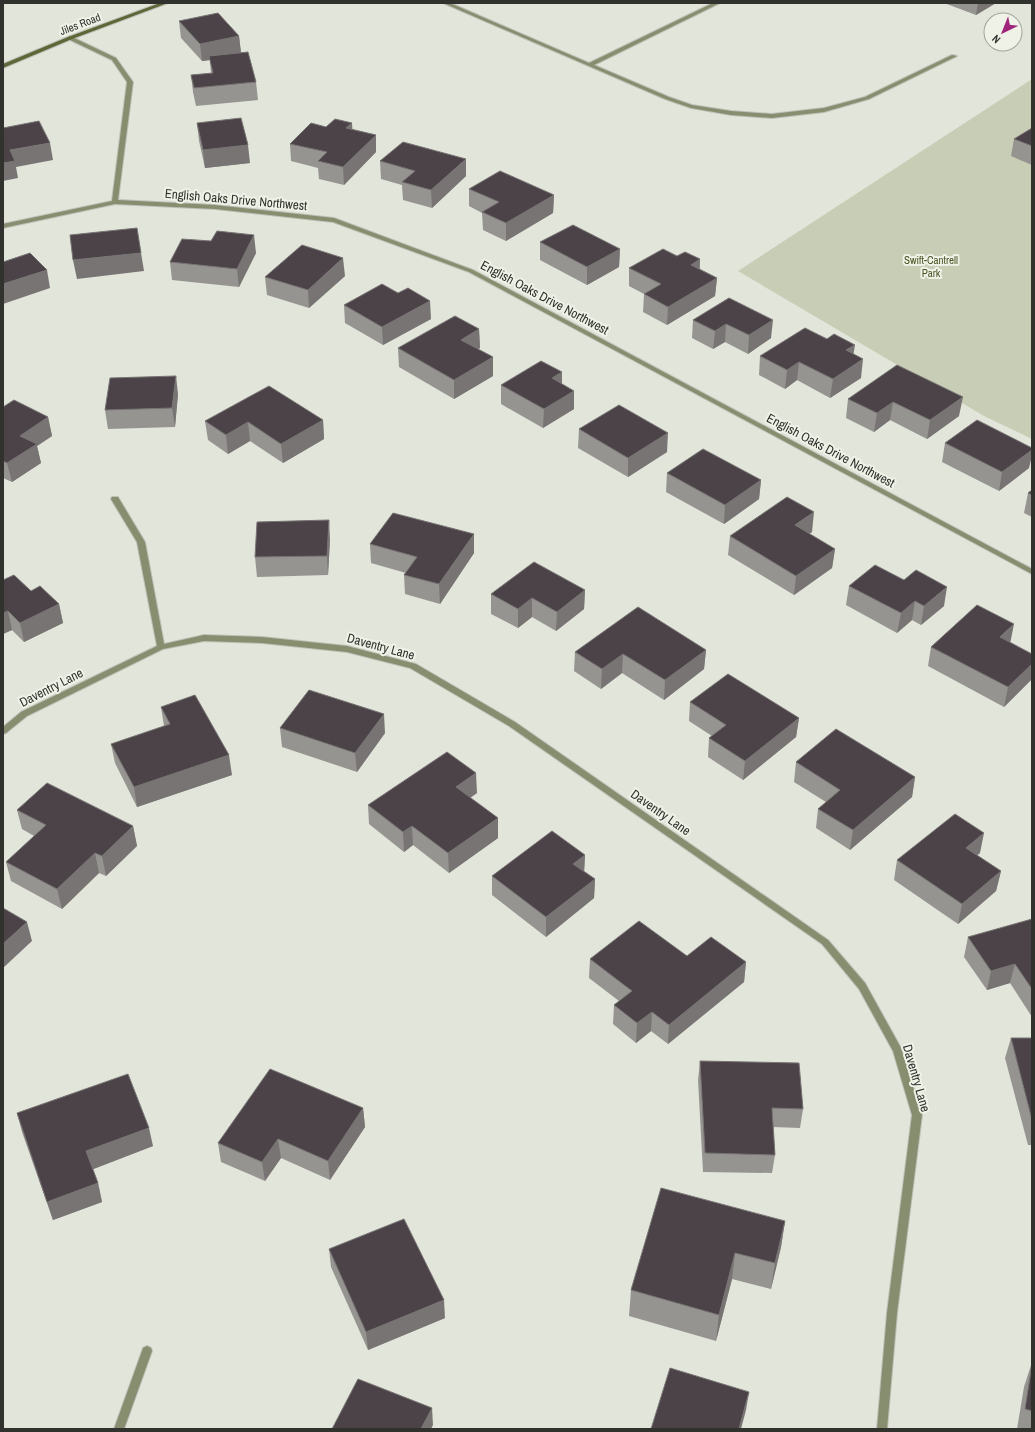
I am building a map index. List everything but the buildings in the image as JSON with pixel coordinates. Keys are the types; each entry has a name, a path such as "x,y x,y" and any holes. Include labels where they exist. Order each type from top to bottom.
{"street":[{"name":"Jiles Road","path":"3,66 70,38 165,3"},
{"path":"446,3 591,64 667,98 691,106 715,111 772,116 824,110 867,98 954,56"},
{"path":"591,64 717,3"},
{"path":"70,38 114,59 130,82 115,202"},
{"name":"English Oaks Drive Northwest","path":"3,226 115,202 215,207 334,220 471,271 1032,572"},
{"path":"115,499 141,542 161,647"},
{"name":"Daventry Lane","path":"3,731 24,714 161,647 204,638 262,640 346,649 413,666 512,724 825,942 862,986 898,1051 917,1115 892,1313 882,1429"},
{"path":"119,1429 147,1351"}],"green space":[{"name":"Swift-Cantrell Park","path":"1032,79 1032,439 984,416 738,271"}]}
